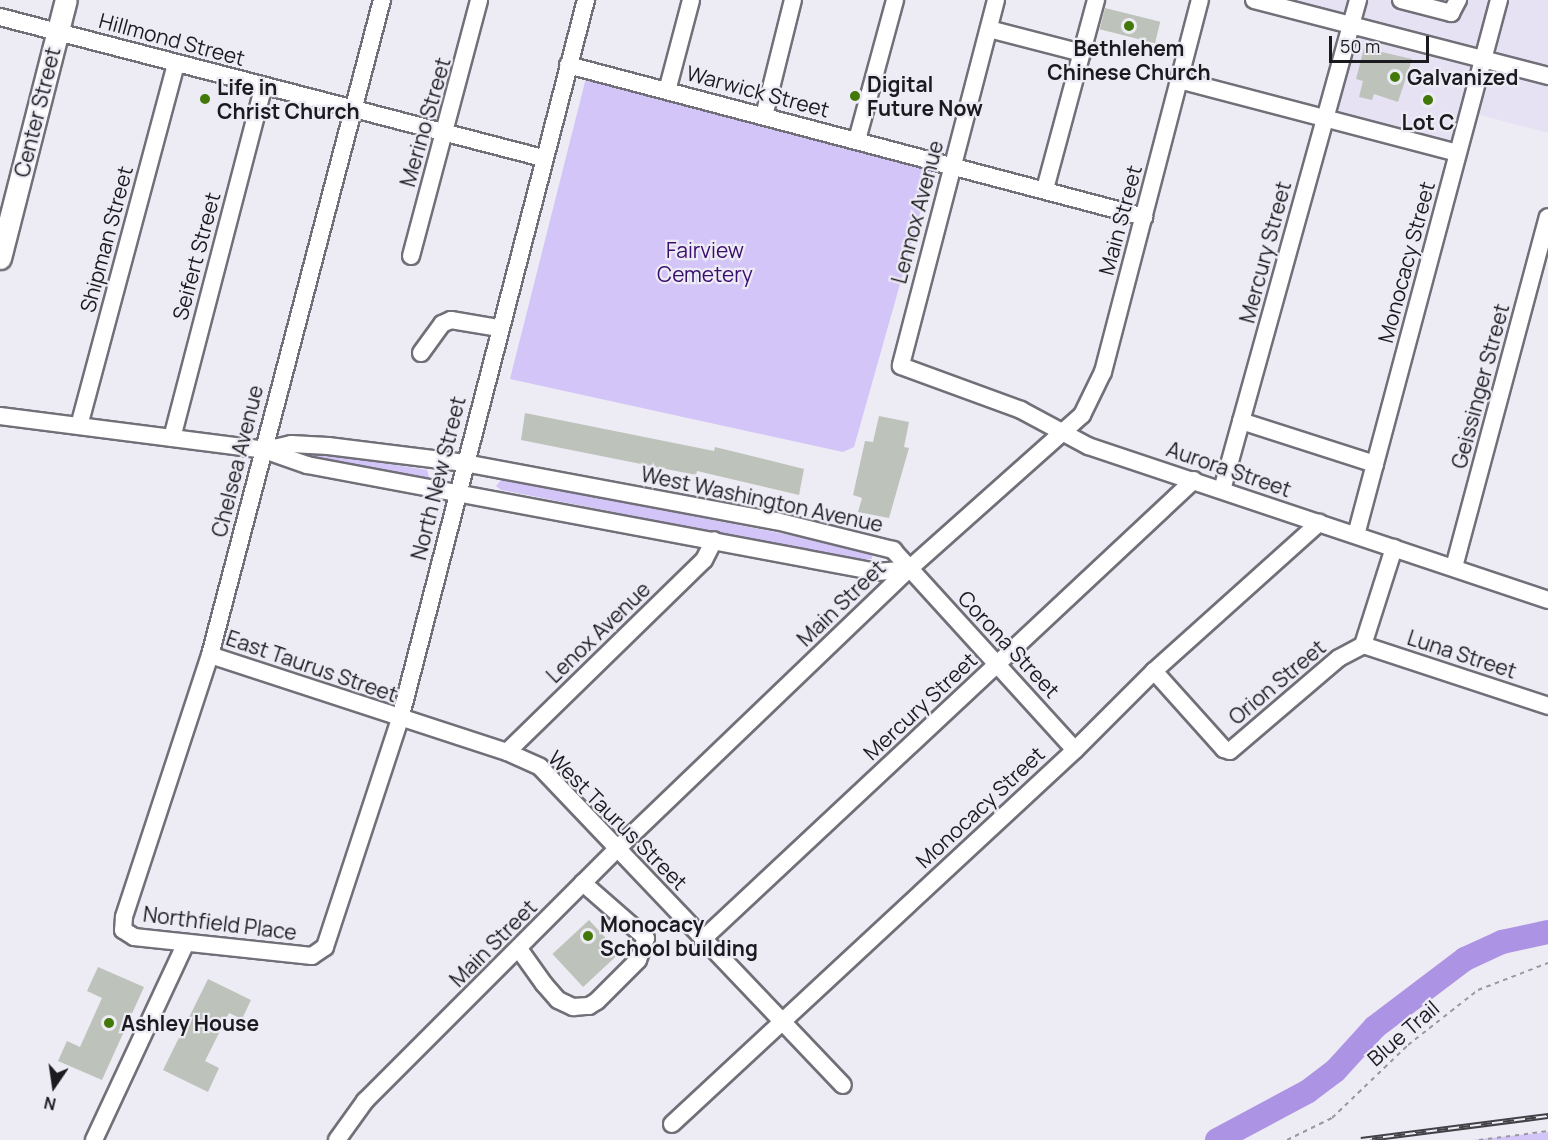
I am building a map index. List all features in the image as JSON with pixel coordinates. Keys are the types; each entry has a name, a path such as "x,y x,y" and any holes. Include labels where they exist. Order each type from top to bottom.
{"main road":[{"name":"Center Street","path":"0,258 66,0"}],"street":[{"name":"Chelsea Avenue","path":"123,930 124,917 210,655 382,0"},
{"name":"Merino Street","path":"411,256 479,0"},
{"name":"North New Street","path":"312,957 325,947 400,719 585,0"},
{"path":"667,91 691,0"},
{"path":"764,116 793,0"},
{"path":"857,140 895,0"},
{"name":"Lennox Avenue","path":"901,366 996,0"},
{"path":"1045,189 1096,0"},
{"name":"Main Street","path":"337,1140 365,1101 618,848 909,569 1062,430 1082,415 1095,395 1200,0"},
{"path":"1254,0 1548,76"},
{"name":"Mercury Street","path":"1222,490 1358,0"},
{"path":"1401,0 1451,13 1458,0"},
{"name":"Monocacy Street","path":"1356,535 1499,0"},
{"name":"Hillmond Street","path":"0,17 354,111 543,158"},
{"path":"989,29 1082,53"},
{"name":"Shipman Street","path":"79,426 176,64"},
{"name":"Warwick Street","path":"568,65 1045,189 1144,217"},
{"path":"1179,80 1458,153"},
{"name":"Seifert Street","path":"172,438 264,86"},
{"name":"Geissinger Street","path":"1454,567 1548,217"},
{"path":"421,353 442,324 451,320 500,328"},
{"name":"Aurora Street","path":"901,366 985,395 1062,430 1088,446 1548,600"},
{"path":"0,416 264,450 307,465 877,572 909,569"},
{"path":"1241,421 1375,464"},
{"name":"West Washington Avenue","path":"264,450 291,444 328,446 465,463 863,540 893,550 909,569"},
{"name":"Mercury Street","path":"703,939 1194,480"},
{"name":"Monocacy Street","path":"672,1124 1075,750 1154,671 1319,523"},
{"name":"Lenox Avenue","path":"507,753 704,560 714,540"},
{"path":"1363,645 1394,548"},
{"name":"Corona Street","path":"909,569 1075,750"},
{"name":"Orion Street","path":"1154,671 1224,749 1230,751 1339,658 1363,645"},
{"name":"Luna Street","path":"1363,645 1548,705"},
{"name":"East Taurus Street","path":"210,655 400,719"},
{"name":"West Taurus Street","path":"400,719 507,753 540,768 843,1085"},
{"path":"519,949 558,1000 573,1007 597,1001 638,960 645,949 646,938 583,883"},
{"name":"Northfield Place","path":"123,930 134,937 312,957"},
{"path":"94,1140 186,944"}],"path":[{"name":"Blue Trail","path":"1287,1140 1332,1118 1408,1045 1478,990 1548,963"},
{"path":"1479,1140 1548,1131"}],"shaded area":[{"path":"1255,0 1548,0 1548,133 1469,112 1458,153 1325,118 1349,26"}],"green space":[{"name":"Fairview Cemetery","path":"588,70 935,160 854,447 843,452 510,379"},
{"path":"301,450 427,470 430,481 296,455"},
{"path":"502,479 861,549 872,554 872,559 859,560 501,490 496,486"},
{"path":"1548,1132 1548,1140 1472,1140"}],"building":[{"name":"Bethlehem Chinese Church","path":"1105,8 1160,22 1155,43 1100,29"},
{"path":"1364,48 1412,59 1398,102 1374,94 1372,100 1359,97 1363,81 1356,79"},
{"path":"525,413 714,451 715,447 804,469 799,495 697,471 696,475 521,440"},
{"path":"879,416 909,422 904,447 909,448 889,518 858,512 862,498 853,495 865,441 873,442"},
{"name":"Monocacy School building","path":"589,920 620,953 583,987 552,954"},
{"name":"Ashley House","path":"98,967 144,987 102,1080 58,1061 67,1041 80,1047 102,998 87,991"},
{"path":"208,979 251,1000 242,1019 229,1013 205,1061 219,1068 208,1092 163,1070"}],"waterway":[{"path":"1217,1140 1307,1092 1335,1071 1375,1027 1465,959 1502,942 1548,932"}],"railway":[{"path":"1361,1140 1548,1116"}],"place":[{"name":"Bethlehem Chinese Church","path":"1129,26"},
{"name":"Galvanized","path":"1395,77"},
{"name":"Digital Future Now","path":"855,96"},
{"name":"Life in Christ Church","path":"205,99"},
{"name":"Lot C","path":"1428,100"},
{"name":"Monocacy School building","path":"588,936"},
{"name":"Ashley House","path":"109,1023"}]}
